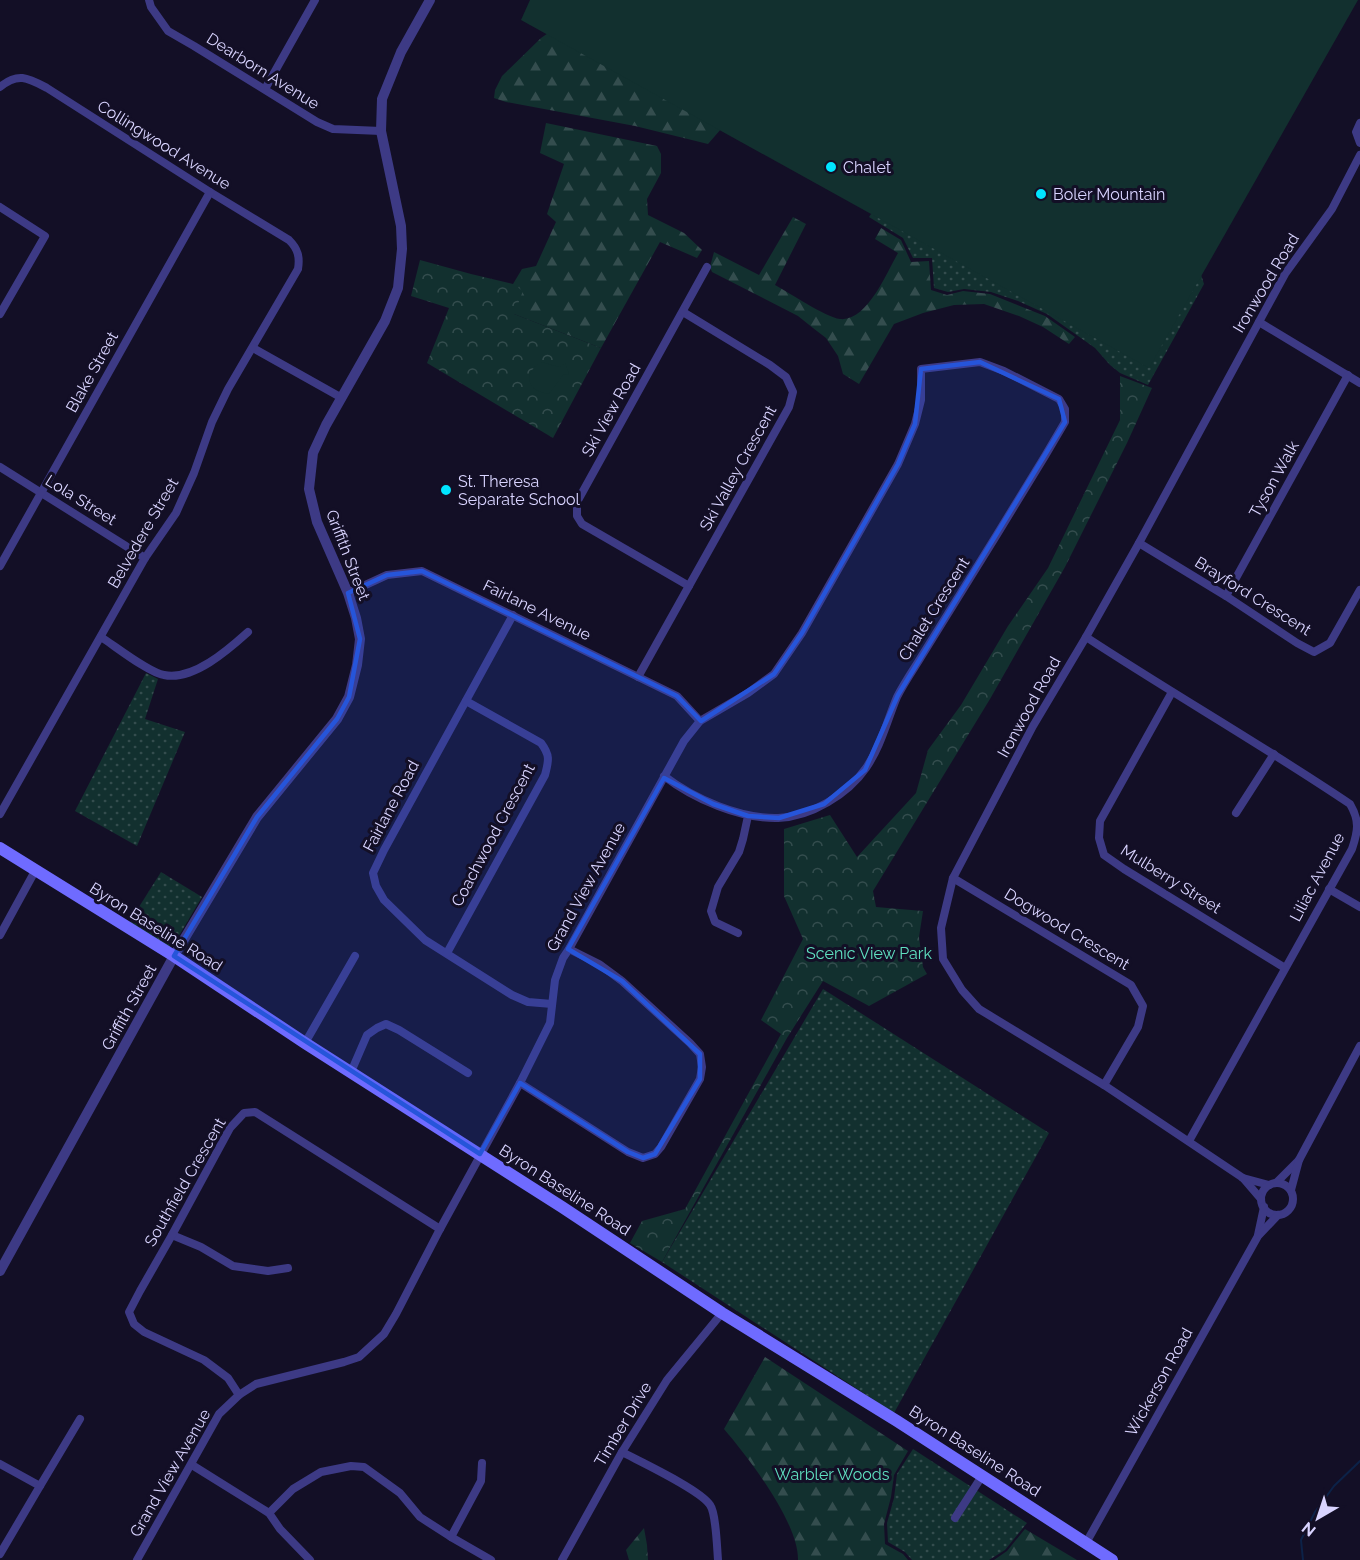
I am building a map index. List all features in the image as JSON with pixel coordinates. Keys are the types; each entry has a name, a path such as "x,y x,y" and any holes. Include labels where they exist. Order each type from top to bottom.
{"main road":[{"name":"Byron Baseline Road","path":"0,848 35,872 174,956 722,1313 897,1421 1112,1560"}],"street":[{"name":"Dearborn Avenue","path":"149,0 151,7 168,31 317,122 333,129 381,131"},
{"path":"265,89 315,0"},
{"name":"Griffith Street","path":"0,1271 174,956 257,817 337,719 349,697 357,665 360,639 348,593 317,522 309,489 313,453 326,424 386,321 398,288 402,249 401,226 381,131 382,99 401,52 430,0"},
{"name":"Collingwood Avenue","path":"0,87 14,78 31,79 289,240 297,249 299,262"},
{"path":"1360,123 1356,132 1360,143"},
{"name":"Ironwood Road","path":"1262,1203 1243,1178 1104,1085 979,1009 962,990 943,959 941,928 953,878 1033,726 1086,637 1258,322 1291,265 1332,208 1360,155"},
{"name":"Blake Street","path":"0,566 210,192"},
{"path":"0,207 45,236 0,314"},
{"name":"Belvedere Street","path":"0,814 145,558 176,513 228,388 298,269 299,262"},
{"name":"Ski View Road","path":"689,586 582,524 577,516 577,502 707,267"},
{"name":"Ski Valley Crescent","path":"638,677 789,407 793,392 786,377 770,365 683,312"},
{"path":"1258,322 1360,383"},
{"path":"253,348 342,398"},
{"name":"Chalet Crescent","path":"664,776 713,804 748,816 779,818 808,812 844,792 865,770 876,753 898,695 1065,422 1065,409 1059,399 1004,370 980,362 921,369"},
{"name":"Grand View Avenue","path":"137,1560 219,1414 239,1395 256,1384 359,1357 384,1334 520,1083 550,1023 555,980 563,958 664,776 684,741 700,721 748,693 774,674 802,633 898,464 915,424 921,400 921,369"},
{"name":"Tyson Walk","path":"1226,596 1348,375"},
{"name":"Lola Street","path":"0,467 145,558"},
{"name":"Brayford Crescent","path":"1138,543 1314,652 1330,643 1358,601 1360,590"},
{"name":"Fairlane Avenue","path":"348,593 387,575 422,571 677,696 700,721"},
{"name":"Fairlane Road","path":"513,615 384,850 374,873 376,886 384,900 425,940 512,995 528,1002 552,1004"},
{"path":"101,637 147,667 164,675 186,675 216,658 248,632"},
{"name":"Liliac Avenue","path":"1086,637 1274,754 1350,804 1356,812 1357,834 1352,849 1189,1141"},
{"name":"Mulberry Street","path":"1172,692 1100,821 1099,838 1104,855 1285,968"},
{"name":"Coachwood Crescent","path":"447,953 545,775 548,763 548,753 541,743 466,701"},
{"path":"1236,813 1274,754"},
{"path":"738,933 715,922 711,911 718,887 739,852 748,816"},
{"path":"0,935 35,872"},
{"name":"Dogwood Crescent","path":"953,878 1131,985 1143,1006 1138,1027 1104,1085"},
{"path":"1329,889 1360,907"},
{"path":"520,1083 628,1152 644,1158 655,1154 661,1147 700,1079 702,1067 700,1054 690,1043 622,981 599,964 569,949"},
{"path":"305,1043 355,956"},
{"path":"351,1072 367,1035 386,1024 399,1029 468,1073"},
{"path":"1299,1160 1263,1191 1262,1203 1271,1214 1278,1215 1286,1212 1292,1206 1291,1190 1299,1160 1360,1046"},
{"name":"Southfield Crescent","path":"239,1395 228,1378 204,1360 144,1332 134,1324 129,1312 230,1128 244,1113 255,1112 440,1229"},
{"name":"Ironwood Road","path":"1243,1178 1273,1183"},
{"path":"1273,1183 1285,1184 1291,1190"},
{"name":"Wickerson Road","path":"1258,1236 1262,1203"},
{"name":"Wickerson Road","path":"1086,1543 1258,1236 1278,1215"},
{"path":"172,1235 201,1247 233,1266 268,1271 288,1268"},
{"name":"Timber Drive","path":"562,1560 622,1452 667,1380 722,1313"},
{"path":"0,1554 80,1419"},
{"path":"622,1452 698,1493 711,1505 718,1560"},
{"path":"451,1537 481,1481 482,1462"},
{"path":"0,1464 40,1486"},
{"path":"192,1465 268,1513 310,1560"},
{"path":"268,1513 293,1489 321,1472 351,1466 363,1467 400,1494 420,1516 491,1560"},
{"path":"955,1518 982,1476"}],"highlighted area":[{"path":"980,362 1059,399 1065,422 898,695 865,770 824,804 779,818 748,816 713,804 664,778 568,949 622,981 700,1054 700,1079 655,1154 643,1158 628,1152 520,1083 480,1154 174,956 257,817 337,719 349,697 360,639 348,593 387,575 422,571 677,696 701,721 774,674 802,633 898,464 915,424 921,369"}],"green space":[{"name":"Boler Mountain","path":"530,0 1358,0 1149,368 521,20"},
{"path":"564,22 721,129 708,144 635,126 494,98 502,76 541,38"},
{"path":"546,123 657,146 661,154 661,173 647,199 648,215 684,233 702,250 697,258 660,242 601,348 514,314 513,284 522,269 536,266 556,222 547,214 564,164 540,153"},
{"path":"895,179 1191,243 1204,284 1148,385 1120,373 1095,348 1047,314 991,292 964,289 948,292 934,288 932,258 913,258 903,238 869,217"},
{"path":"793,217 806,224 775,285 826,314 840,319 850,318 859,313 875,294 898,253 875,239 881,228 901,240 911,262 929,261 931,290 947,295 963,291 990,294 1045,316 1075,337 1069,344 1043,327 984,304 954,305 894,324 859,384 843,374 838,356 826,338 798,316 712,272 710,267 714,252 759,275"},
{"path":"420,260 513,284 523,291 514,314 601,348 553,438 427,363 449,308 411,296"},
{"path":"541,362 559,367 565,363 569,374 563,375 549,394 532,386 529,377"},
{"name":"Scenic View Park","path":"1120,376 1152,388 1127,443 1065,567 990,699 873,891 876,907 923,911 919,937 923,967 927,974 869,1006 823,981 787,1038 662,1262 630,1243 642,1221 685,1209 781,1034 761,1020 803,939 784,896 784,829 830,815 857,857 916,793 928,750 961,705 1008,626 1048,568 1120,420"},
{"path":"146,673 158,679 145,719 185,732 137,846 75,811"},
{"path":"161,872 202,897 170,947 130,924"},
{"path":"823,989 1049,1133 894,1413 662,1262"},
{"name":"Warbler Woods","path":"765,1357 908,1451 894,1475 884,1524 885,1544 903,1554 908,1560 798,1560 796,1545 781,1510 758,1473 724,1429"},
{"path":"913,1449 1027,1523 1005,1550 989,1560 912,1560 905,1552 888,1542 887,1523 894,1498 897,1474"},
{"path":"644,1528 648,1560 629,1560 626,1550"},
{"path":"1025,1529 1077,1560 994,1560 1007,1551"}],"waterway":[{"path":"1303,1560 1301,1540 1315,1512 1334,1486 1360,1461"}],"place":[{"name":"Chalet","path":"831,167"},
{"name":"Boler Mountain","path":"1041,194"},
{"name":"St. Theresa Separate School","path":"446,490"}]}
